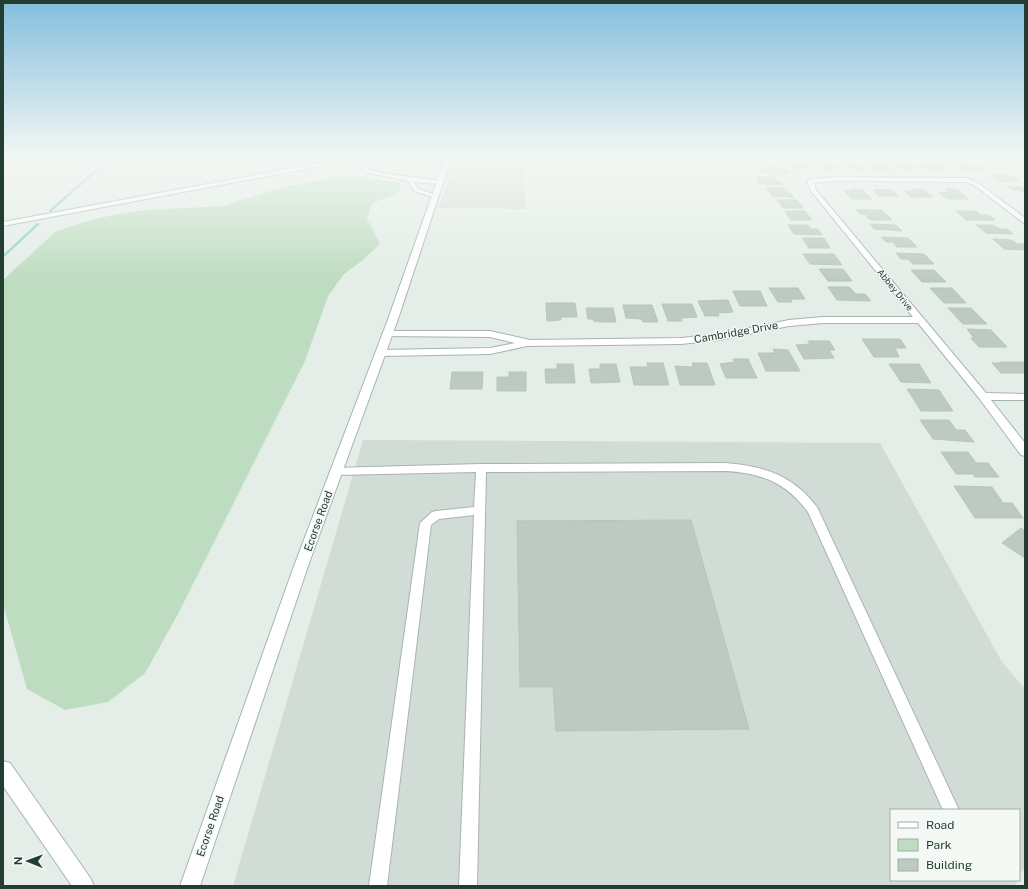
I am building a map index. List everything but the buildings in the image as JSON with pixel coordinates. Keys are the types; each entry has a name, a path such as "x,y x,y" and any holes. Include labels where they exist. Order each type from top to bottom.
{"street":[{"path":"3,224 149,197"},
{"name":"Ecorse Road","path":"190,886 301,566 387,334 435,197"},
{"name":"Abbey Drive","path":"820,197 982,396 1025,452"},
{"name":"Abbey Drive","path":"993,197 1025,222"},
{"name":"Cambridge Drive","path":"380,353 490,351 527,343 681,341 719,337 789,323 823,320 920,320"},
{"name":"Cambridge Drive","path":"387,334 490,334 527,343"},
{"path":"982,396 1025,397"},
{"path":"3,770 78,884"}],"lane":[{"path":"336,471 481,468 741,468 770,475 793,488 806,500 813,510 951,809"},
{"path":"468,886 481,468"},
{"path":"378,886 426,523 436,515 480,510"}],"shaded area":[{"path":"442,197 525,197 526,209 438,208"},
{"path":"363,440 880,443 1002,662 1025,689 1025,866 1020,875 1020,809 890,809 890,881 1017,881 1014,886 233,886"}],"green space":[{"path":"250,197 388,197 372,203 367,219 380,244 363,260 344,274 328,296 305,361 178,614 145,673 108,702 65,710 27,689 3,604 3,280 55,232 80,223 117,214 150,210 224,206"}],"waterway":[{"path":"50,211 65,197"},
{"path":"3,257 38,224"}]}
